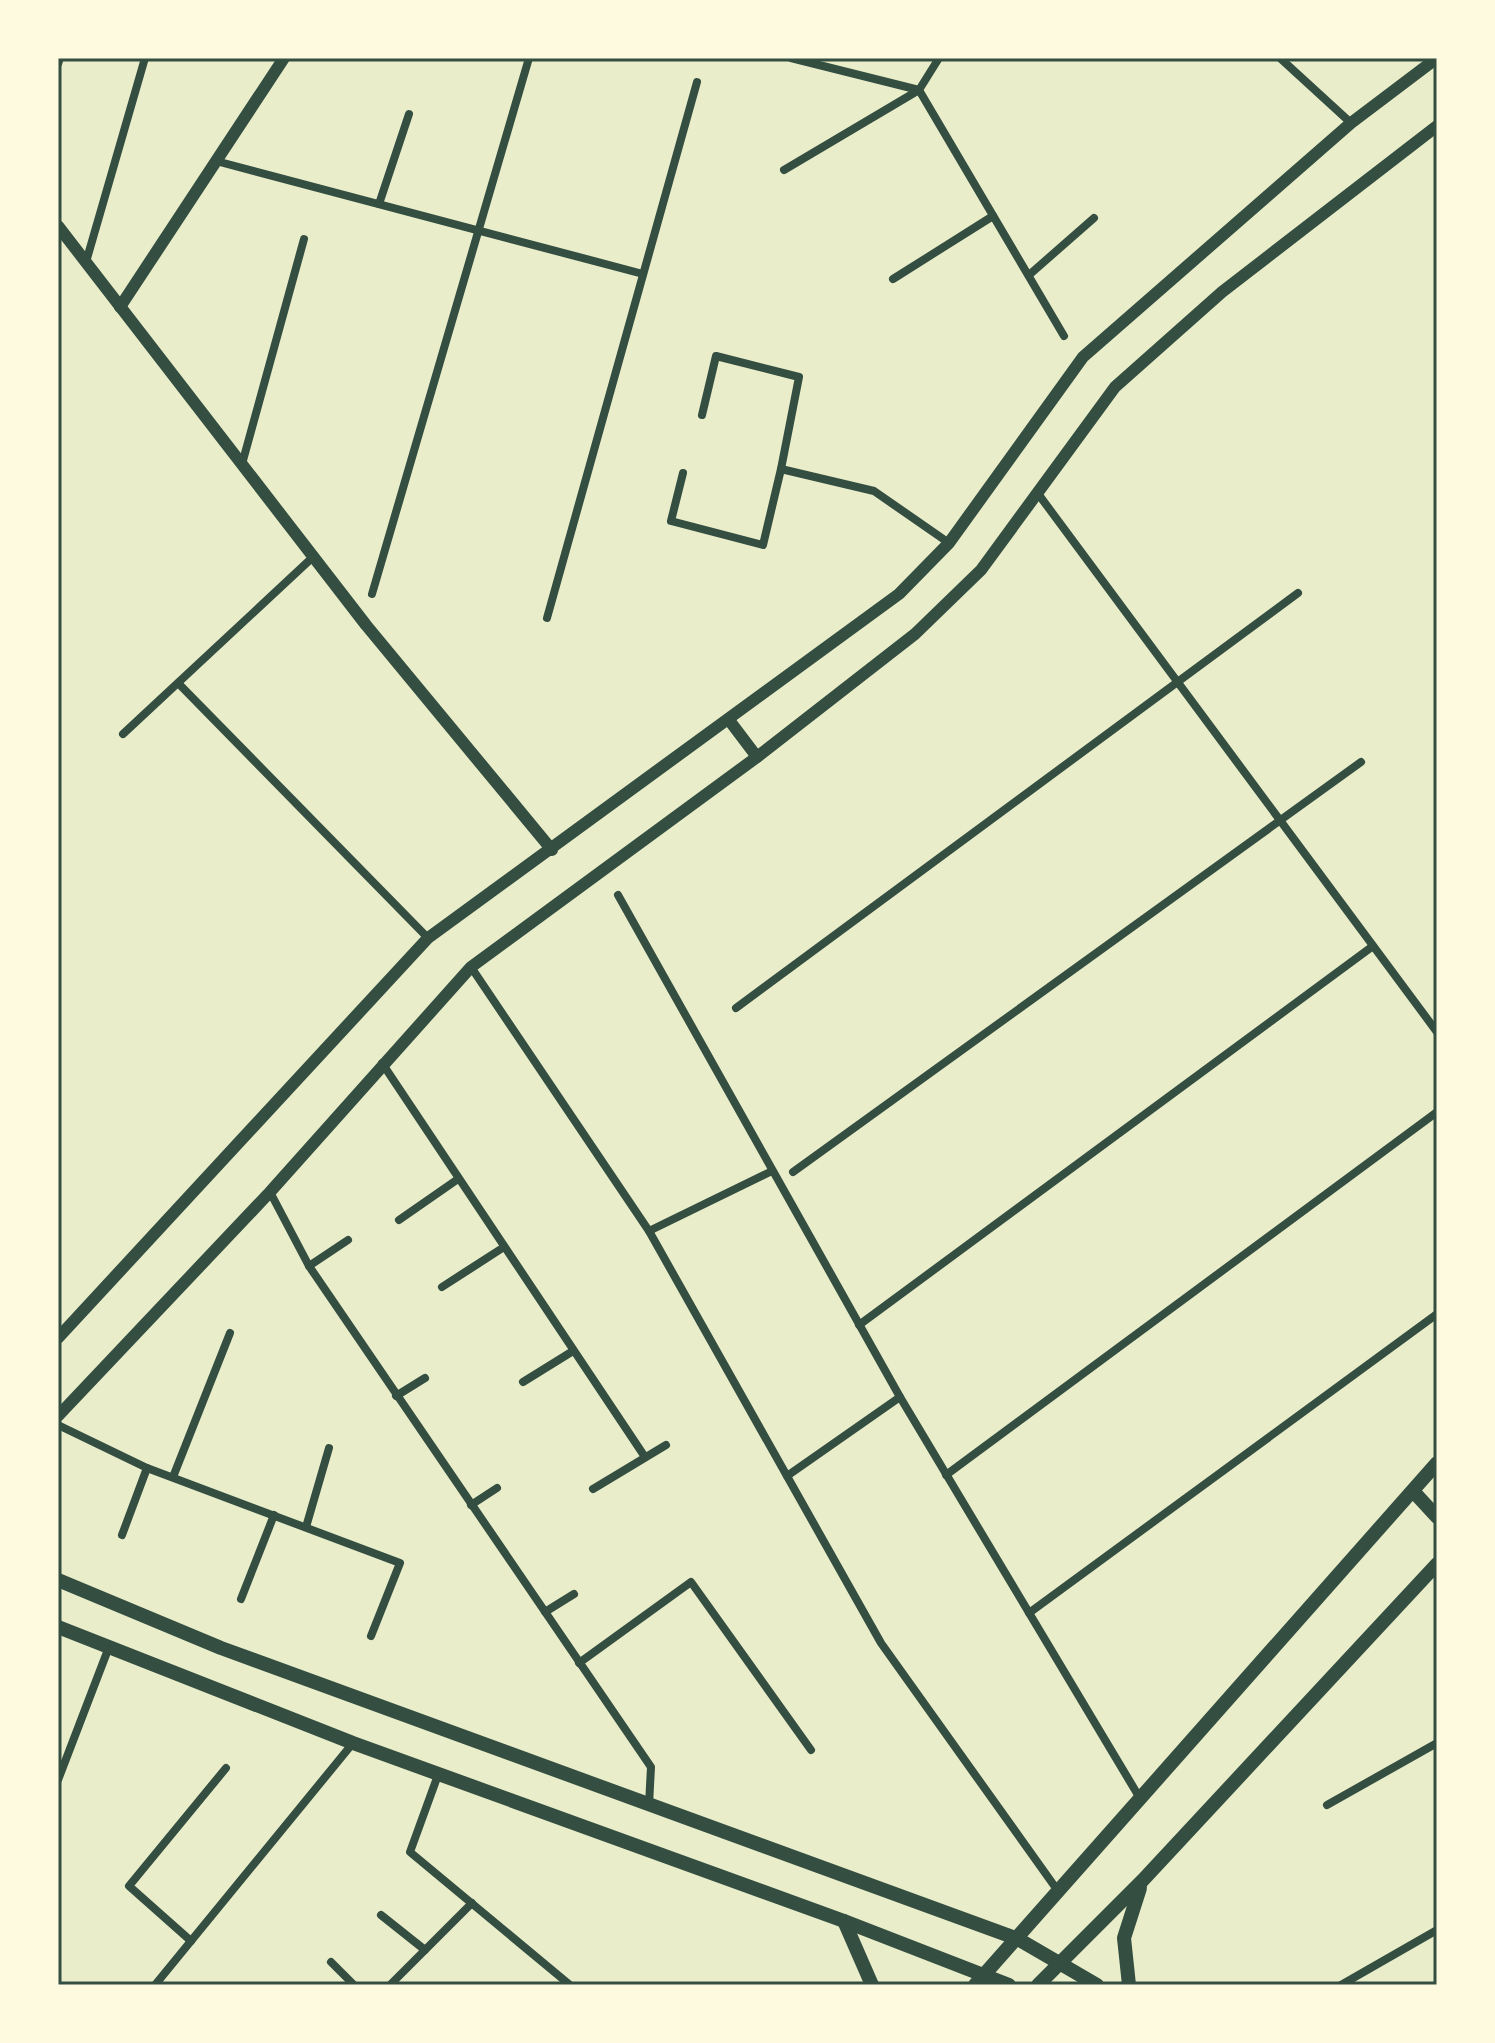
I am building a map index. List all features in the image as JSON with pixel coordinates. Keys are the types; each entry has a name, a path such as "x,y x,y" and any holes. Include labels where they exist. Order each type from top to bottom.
{"main road":[{"path":"980,1980 1437,1463"},
{"path":"1413,1491 1437,1517"},
{"path":"1038,1985 1143,1880 1437,1564"},
{"path":"58,1580 221,1648 1018,1939 1061,1961 1097,1985"},
{"path":"58,1627 438,1775 844,1921 980,1980 1009,1985"},
{"path":"1129,1985 1124,1938 1130,1911 1143,1880"},
{"path":"844,1921 872,1985"}],"street":[{"path":"58,64 60,58"},
{"path":"86,262 145,58"},
{"path":"120,307 284,58"},
{"path":"372,594 529,58"},
{"path":"791,58 919,90 1064,336"},
{"path":"784,170 919,90 939,58"},
{"path":"1280,58 1351,123"},
{"path":"58,1338 428,938 899,594 949,543 1083,357 1351,123 1437,58"},
{"path":"547,618 697,82"},
{"path":"379,204 409,114"},
{"path":"58,1416 270,1192 382,1063 471,967 757,757 915,634 981,570 1039,495 1115,387 1222,292 1437,126"},
{"path":"216,161 643,274"},
{"path":"893,279 993,216"},
{"path":"1029,275 1094,218"},
{"path":"58,226 313,557 552,850"},
{"path":"242,464 304,239"},
{"path":"683,473 671,521 763,545 799,377 716,356 702,415"},
{"path":"781,469 874,491 949,543"},
{"path":"1039,495 1437,1032"},
{"path":"123,734 313,557"},
{"path":"736,1008 1298,593"},
{"path":"178,683 428,938"},
{"path":"729,720 757,757"},
{"path":"793,1172 1361,762"},
{"path":"618,895 900,1397 1141,1801"},
{"path":"859,1325 1373,946"},
{"path":"471,967 649,1231 881,1643 1058,1891"},
{"path":"382,1063 645,1457"},
{"path":"946,1475 1437,1112"},
{"path":"649,1231 772,1171"},
{"path":"399,1220 458,1179"},
{"path":"270,1192 309,1266 651,1767 649,1806"},
{"path":"309,1266 348,1240"},
{"path":"442,1287 504,1247"},
{"path":"1029,1613 1437,1314"},
{"path":"173,1477 230,1333"},
{"path":"523,1382 573,1351"},
{"path":"396,1396 425,1378"},
{"path":"787,1476 900,1397"},
{"path":"58,1425 147,1468 400,1563 371,1636"},
{"path":"593,1489 666,1445"},
{"path":"306,1527 329,1448"},
{"path":"122,1535 147,1468"},
{"path":"471,1505 497,1488"},
{"path":"241,1599 274,1515"},
{"path":"579,1663 691,1582 811,1750"},
{"path":"545,1612 574,1594"},
{"path":"58,1780 109,1647"},
{"path":"155,1985 353,1743"},
{"path":"1327,1805 1437,1743"},
{"path":"191,1941 129,1886 226,1768"},
{"path":"438,1775 410,1852 570,1985"},
{"path":"390,1985 472,1903"},
{"path":"381,1915 425,1950"},
{"path":"1341,1985 1437,1930"},
{"path":"331,1962 354,1985"}]}
